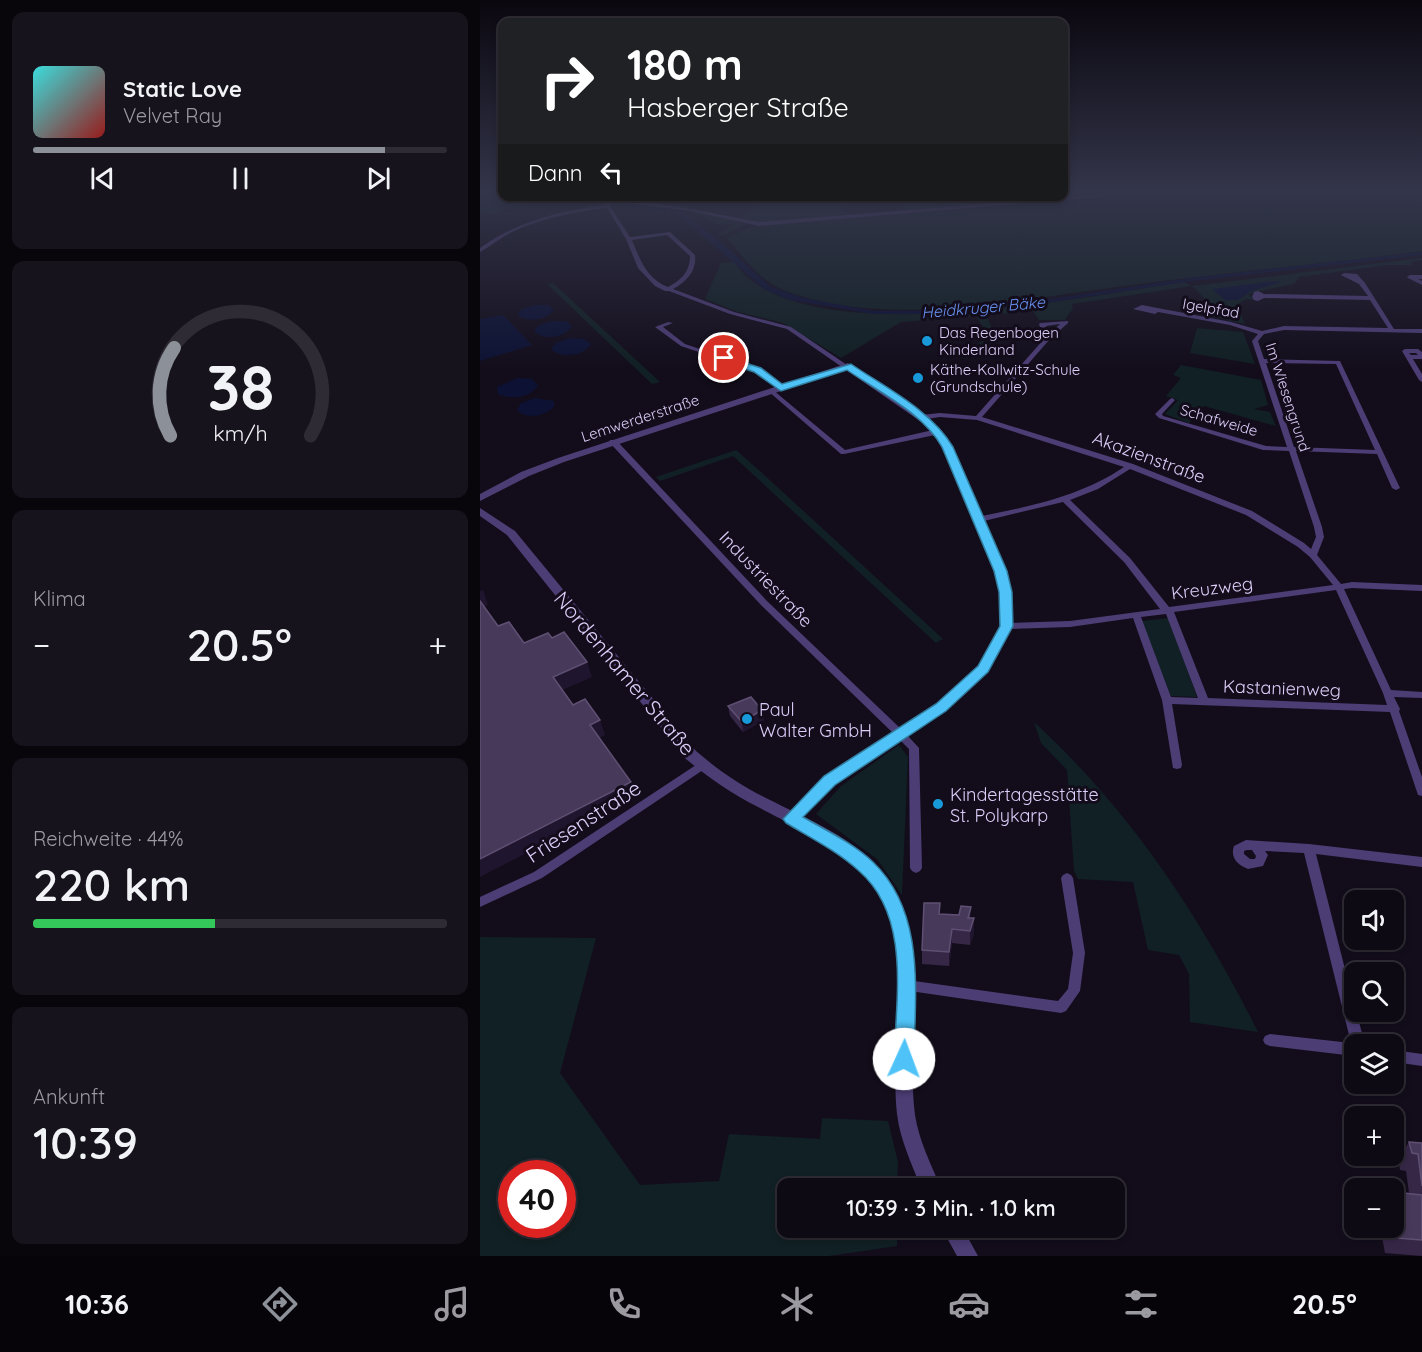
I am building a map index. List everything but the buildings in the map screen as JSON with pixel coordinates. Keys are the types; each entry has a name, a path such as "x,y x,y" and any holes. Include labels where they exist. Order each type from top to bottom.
{"street":[{"path":"634,251 640,267 648,278 667,290 732,313 784,325 922,417 939,432 980,519 1001,571 1005,592 1006,626 991,658 975,679 941,708 830,781 792,819"},
{"path":"667,290 686,278 693,262 693,256 687,251"},
{"path":"1421,274 1410,277 1422,283"},
{"path":"1362,283 1392,330"},
{"path":"1263,296 1372,298"},
{"name":"Igelpfad","path":"1155,312 1218,318 1262,333"},
{"path":"670,323 658,327 683,345 757,370 781,388"},
{"name":"Im Wiesengrund","path":"1313,555 1320,537 1255,341 1262,333 1284,328 1422,331"},
{"path":"978,418 1047,339"},
{"path":"1408,357 1422,380"},
{"path":"1261,361 1338,362 1396,488"},
{"name":"Lemwerderstraße","path":"480,498 539,468 848,366"},
{"path":"771,391 844,452 939,432"},
{"name":"Schafweide","path":"1172,400 1158,414 1161,417 1266,448 1293,450"},
{"name":"Akazienstraße","path":"922,417 940,415 978,418 1130,466 1249,513 1276,528 1313,555 1339,587 1388,693 1422,792"},
{"name":"Industriestraße","path":"613,442 764,603 914,748 916,868"},
{"path":"1293,450 1378,452"},
{"path":"980,519 1066,500 1107,481 1130,466"},
{"path":"1066,500 1127,560 1167,610 1204,701"},
{"name":"Nordenhamer Straße","path":"480,511 511,534 670,732 702,765 726,783 843,848 868,867 886,891 898,917 906,954 903,1077 906,1116 928,1178"},
{"name":"Kreuzweg","path":"1006,626 1070,624 1352,585 1422,588"},
{"path":"1136,615 1167,700 1177,765"},
{"path":"1388,693 1422,695"},
{"name":"Kastanienweg","path":"1167,700 1395,709"},
{"name":"Friesenstraße","path":"480,902 538,875 702,765"},
{"path":"1256,848 1309,849 1422,862"},
{"path":"1309,849 1355,1034"},
{"path":"907,986 1061,1007 1074,991 1079,953 1067,878"},
{"path":"1270,1040 1344,1049"},
{"path":"1404,1057 1422,1060"},
{"path":"957,1238 968,1256"}],"shaded area":[{"path":"737,251 1422,251 1161,281 997,304 908,310 864,308 822,302 774,286"},
{"path":"1422,258 1422,260 1411,262 1412,265 1387,265 1299,277 1294,284 1251,293 1249,295 1255,300 1247,299 1237,304 1245,324 1210,316 1210,304 1192,286"},
{"path":"734,262 768,291 817,307 878,314 946,313 1015,307 1184,282 1192,286 1072,304 1073,308 1065,320 1039,320 1033,311 986,315 993,331 993,342 967,359 959,357 985,339 984,328 976,316 901,322 841,358 783,323 738,312 705,299 721,263"},
{"path":"553,283 660,382 652,384 547,284"},
{"path":"1197,328 1243,332 1255,364 1190,353"},
{"path":"1181,365 1261,380 1268,405 1254,409 1270,412 1276,426 1204,406 1189,423 1165,414 1178,400 1166,396 1181,378 1173,375"},
{"path":"736,450 943,639 936,643 733,456 660,481 656,477"},
{"path":"1169,618 1197,697 1171,696 1141,621"},
{"path":"1034,722 1069,756 1132,828 1187,906 1236,989 1258,1032 1190,1022 1189,974 1179,955 1148,950 1133,882 1078,879 1074,871 1067,770 1041,743"},
{"path":"899,745 908,757 902,895 877,859 816,814 841,786"},
{"path":"480,937 596,938 560,1073 640,1185 719,1181 729,1134 820,1139 822,1118 888,1121 898,1162 897,1178 777,1178 777,1238 897,1238 897,1246 829,1256 480,1256"}],"water":[{"name":"Heidkruger Bäke","path":"719,251 730,251 771,287 804,298 874,311 915,311 1051,299 1191,278 1422,252 1422,255 1184,282 1032,305 922,314 873,314 790,300 764,289"},
{"path":"1280,282 1251,291 1238,300 1225,300 1212,289"},
{"path":"535,305 549,305 554,310 547,316 537,319 526,319 517,315 522,309"},
{"path":"503,315 532,345 480,361 480,319"},
{"path":"552,321 566,321 572,326 565,333 554,337 543,336 534,331 539,325"},
{"path":"570,338 584,339 591,344 583,351 572,355 560,354 551,349 556,343"},
{"path":"517,378 532,379 538,385 531,393 520,397 498,394 497,387"},
{"path":"535,398 554,401 554,407 536,416 526,415 517,410 521,403"}],"place":[{"name":"Das Regenbogen Kinderland","path":"927,341"},
{"name":"Käthe-Kollwitz-Schule (Grundschule)","path":"918,378"},
{"name":"Paul Walter GmbH","path":"747,719"},
{"name":"Kindertagesstätte St. Polykarp","path":"938,804"}],"route":[{"path":"724,358 757,370 781,388 848,366 922,417 939,432 947,447 1001,571 1007,612 1006,626 991,658 975,679 941,708 830,781 792,819 843,848 868,867 886,891 898,917 906,954 904,1059"}]}
